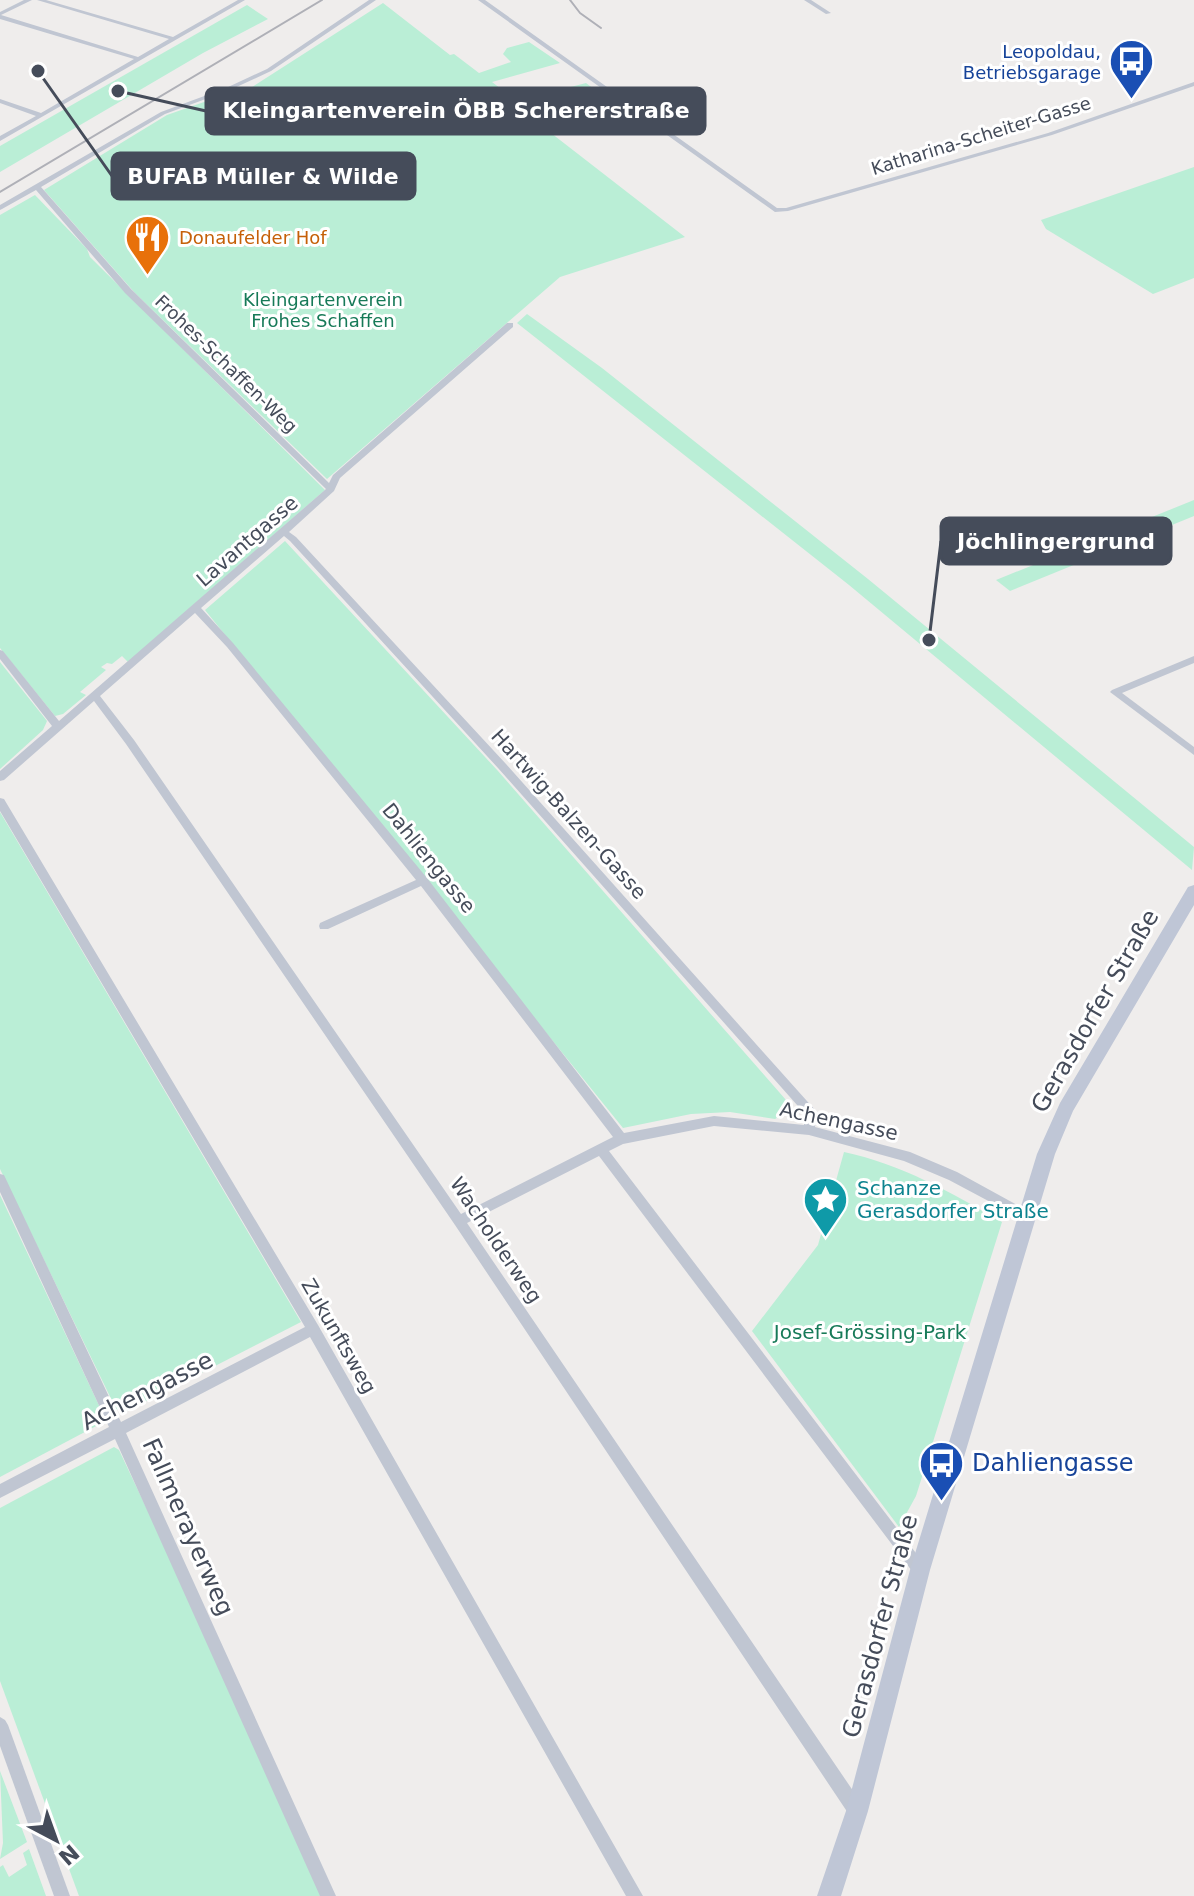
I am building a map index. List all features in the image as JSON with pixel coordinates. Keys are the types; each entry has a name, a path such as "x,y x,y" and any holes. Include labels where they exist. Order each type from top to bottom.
{"main road":[{"name":"Gerasdorfer Straße","path":"829,1896 857,1811 920,1570 1046,1154 1066,1108 1194,891"}],"street":[{"path":"0,15 29,0"},
{"path":"40,0 174,39"},
{"path":"0,139 242,0"},
{"path":"0,208 163,113 258,76 373,0"},
{"name":"Katharina-Scheiter-Gasse","path":"484,0 775,210 786,210 1050,134 1194,84"},
{"path":"807,0 828,13"},
{"path":"0,15 139,59"},
{"path":"0,101 41,115"},
{"name":"Frohes-Schaffen-Weg","path":"37,186 159,322 331,489"},
{"name":"Lavantgasse","path":"0,777 197,609 331,489 336,477 510,325"},
{"name":"Hartwig-Balzen-Gasse","path":"283,532 495,758 811,1113 809,1130"},
{"name":"Dahliengasse","path":"197,609 423,881 621,1139"},
{"path":"0,653 58,727"},
{"path":"1194,659 1115,692 1194,752"},
{"name":"Wacholderweg","path":"95,696 130,742 459,1221 857,1811"},
{"name":"Zukunftsweg","path":"0,802 313,1329 635,1896"},
{"path":"324,926 423,881"},
{"name":"Achengasse","path":"459,1221 621,1139 714,1121 809,1130 906,1156 953,1176 1026,1216"},
{"path":"602,1150 920,1570"},
{"name":"Fallmerayerweg","path":"0,1179 118,1431 328,1896"},
{"name":"Achengasse","path":"0,1491 313,1329"},
{"path":"0,1725 62,1896"}],"green space":[{"name":"Kleingartenverein Frohes Schaffen","path":"383,3 450,55 454,54 479,73 511,62 503,54 507,48 529,42 560,63 492,82 517,101 586,83 594,89 520,109 685,237 560,277 327,479 135,293 44,190 167,115 241,89 246,91"},
{"path":"247,5 268,19 203,53 0,172 0,146"},
{"path":"1194,167 1194,278 1153,294 1046,229 1041,220"},
{"path":"35,195 87,249 90,257 325,490 128,662 122,656 112,664 101,667 106,670 80,692 86,695 63,714 55,716 0,648 0,215"},
{"path":"527,314 602,368 868,579 1194,847 1192,870 849,585 517,323"},
{"path":"1194,500 1194,516 1010,591 996,580"},
{"path":"285,541 498,771 793,1108 775,1119 730,1112 691,1114 623,1128 205,610"},
{"path":"0,662 47,721 43,730 0,769"},
{"path":"0,812 301,1322 127,1411 116,1409 0,1169"},
{"name":"Josef-Grössing-Park","path":"844,1152 906,1172 1002,1222 916,1496 899,1527 752,1331 818,1245"},
{"path":"0,1195 104,1416 98,1425 0,1477"},
{"path":"114,1447 119,1450 292,1816 326,1896 79,1896 0,1681 0,1508"},
{"path":"0,1771 27,1842 0,1859 3,1843"},
{"path":"29,1849 46,1896 0,1896 0,1867 3,1865 9,1877 27,1865 23,1853"}],"railway":[{"path":"0,192 322,0"},
{"path":"570,0 580,13 601,28"}],"place":[{"name":"BUFAB Müller & Wilde","path":"38,71"},
{"name":"Kleingartenverein ÖBB Schererstraße","path":"118,91"},
{"name":"Leopoldau, Betriebsgarage","path":"1132,101"},
{"name":"Donaufelder Hof","path":"148,277"},
{"name":"Jöchlingergrund","path":"929,640"},
{"name":"Schanze Gerasdorfer Straße","path":"826,1238"},
{"name":"Dahliengasse","path":"941,1502"}]}
